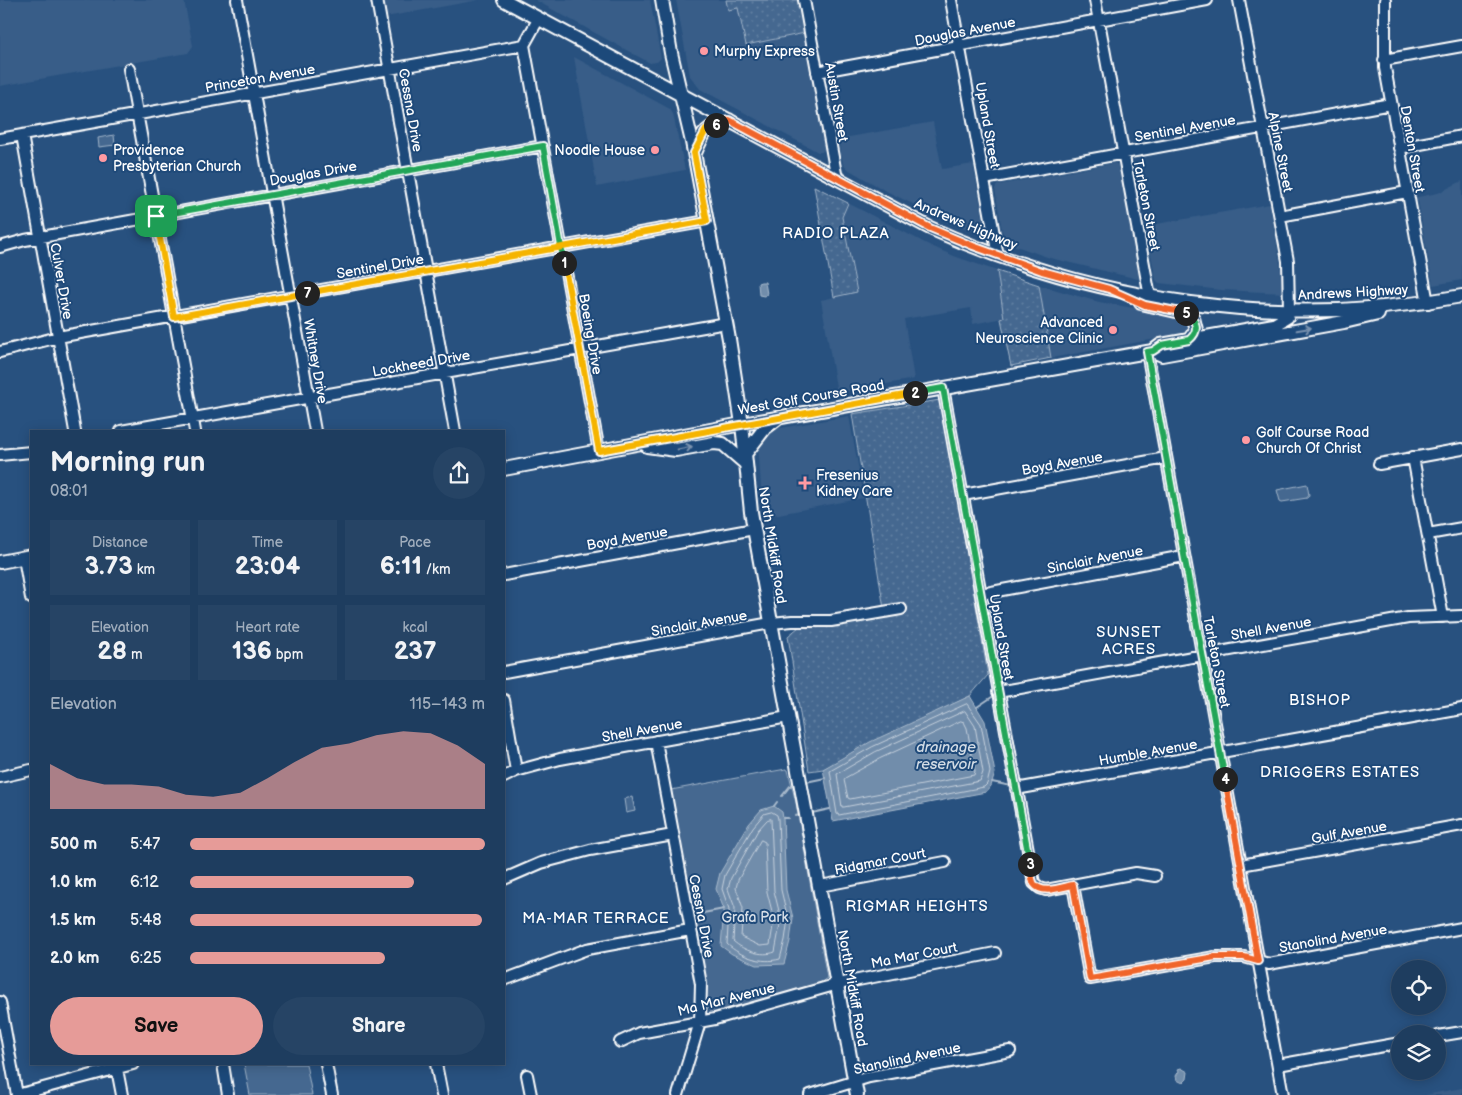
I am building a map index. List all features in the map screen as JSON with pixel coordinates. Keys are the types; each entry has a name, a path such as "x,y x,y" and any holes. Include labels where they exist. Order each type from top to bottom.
{"main road":[{"name":"Andrews Highway","path":"504,0 930,228 998,256 1072,280 1150,298 1247,309 1347,310 1428,303 1462,296"},
{"name":"North Midkiff Road","path":"662,0 694,153 726,323 742,424 750,512 856,1089"},
{"path":"694,153 706,130 729,120"},
{"path":"1109,289 1145,305 1185,312 1193,318 1196,327 1193,337 1189,340"},
{"name":"West Golf Course Road","path":"1150,352 1162,355 1344,322 1428,303"},
{"name":"West Golf Course Road","path":"505,469 779,417 1150,352 1162,345 1274,325 1287,317 1289,310"},
{"path":"637,444 676,450 714,443 723,444 746,459 765,428 779,417"},
{"path":"0,562 28,557"}],"street":[{"name":"Whitney Drive","path":"237,0 315,430"},
{"name":"Cessna Drive","path":"377,0 455,430"},
{"name":"Austin Street","path":"804,0 837,179"},
{"name":"Upland Street","path":"951,0 998,256"},
{"name":"Tarleton Street","path":"1095,0 1150,298"},
{"name":"Douglas Avenue","path":"817,72 1207,0"},
{"name":"Alpine Street","path":"1239,0 1288,261 1289,310"},
{"name":"Denton Street","path":"1385,0 1384,60 1428,303"},
{"path":"524,45 538,18"},
{"name":"Princeton Avenue","path":"0,139 524,45"},
{"name":"Boeing Drive","path":"524,45 599,451"},
{"path":"1384,60 1462,46"},
{"path":"129,68 195,430"},
{"name":"Sentinel Avenue","path":"984,179 1391,104"},
{"name":"Culver Drive","path":"22,135 75,430"},
{"path":"1399,148 1462,136"},
{"name":"Douglas Drive","path":"0,247 25,240 272,194 543,146"},
{"path":"1280,216 1407,192"},
{"name":"Sentinel Drive","path":"0,352 58,337 707,221"},
{"name":"Lockheed Drive","path":"127,430 726,323"},
{"name":"Tarleton Street","path":"1150,352 1166,458 1284,1095"},
{"name":"Upland Street","path":"943,388 1034,883 1046,890 1073,885"},
{"path":"1379,464 1462,449"},
{"path":"0,455 30,452"},
{"name":"Boyd Avenue","path":"963,495 1166,458"},
{"path":"1414,458 1443,617"},
{"path":"1428,534 1462,528"},
{"name":"Boyd Avenue","path":"505,575 754,529"},
{"name":"Sinclair Avenue","path":"981,594 1184,556"},
{"path":"28,557 30,584"},
{"name":"Sinclair Avenue","path":"505,672 771,623 831,622 901,609"},
{"name":"Shell Avenue","path":"998,692 1408,618 1462,616"},
{"path":"505,706 516,771"},
{"name":"Humble Avenue","path":"1016,789 1462,709"},
{"name":"Shell Avenue","path":"505,777 516,771 560,758 788,717"},
{"name":"Cessna Drive","path":"656,742 701,984 700,1022 678,1095"},
{"path":"0,778 30,770"},
{"name":"Gulf Avenue","path":"1240,865 1462,825"},
{"path":"505,879 549,861 590,850 673,835"},
{"name":"Ridgmar Court","path":"820,886 946,862"},
{"path":"1073,885 1136,873 1154,876"},
{"name":"Stanolind Avenue","path":"1073,885 1090,979 1215,957 1244,957 1269,964 1462,928"},
{"path":"505,980 587,949 690,930"},
{"name":"Ma Mar Court","path":"838,984 996,953"},
{"name":"Ma Mar Avenue","path":"620,1042 639,1033 735,1014 838,984"},
{"path":"0,1002 17,1095 117,1066 122,1095"},
{"path":"1446,1035 1462,1032"},
{"path":"1278,1065 1391,1045"},
{"name":"Stanolind Avenue","path":"810,1095 856,1089 869,1077 1010,1051"},
{"path":"223,1065 228,1095"},
{"path":"326,1065 332,1095"},
{"path":"436,1065 442,1095"},
{"path":"527,1075 531,1095"}],"shaded area":[{"path":"0,0 184,0 193,46 188,53 0,86"},
{"path":"377,0 479,0 380,18"},
{"path":"535,0 650,0 661,58 657,62 650,63"},
{"path":"676,0 726,0 728,10 738,8 746,45 805,33 825,148 822,152 818,152 700,89 690,76"},
{"path":"574,57 670,109 673,114 685,170 597,187"},
{"path":"933,122 942,169 973,164 985,228 983,235 954,224 884,190 846,168 843,164 838,139"},
{"path":"1115,163 1120,166 1140,276 1138,279 1050,258 1013,245 1006,240 1002,231 995,189 997,185"},
{"path":"1462,181 1462,280 1433,285 1418,201 1409,202 1408,199 1438,193"},
{"path":"848,203 931,246 997,271 1004,318 973,324 971,308 904,319 914,379 837,393 821,300 857,292 842,217"},
{"path":"1270,204 1285,293 1221,290 1159,283 1156,280 1145,226"},
{"path":"1039,285 1099,302 1180,316 1188,322 1190,327 1183,334 1051,358"},
{"path":"849,416 864,498 763,517 758,442 764,431"},
{"path":"1462,1088 1462,1095 1425,1095"}],"green space":[{"path":"726,0 798,0 805,33 746,45 738,8 728,10"},
{"path":"114,135 115,145 99,147 98,138"},
{"path":"814,186 848,203 842,217 857,292 834,297"},
{"path":"997,271 1039,285 1051,358 1011,366 1001,319 1004,318"},
{"path":"940,400 988,675 970,696 823,769 809,771 788,636 799,627 834,625 885,615 852,414"},
{"path":"1307,484 1309,495 1307,498 1280,501 1277,490"},
{"name":"Grafa Park","path":"788,770 796,803 827,978 820,983 754,1004 714,1014 710,1011 706,1000 703,968 671,790"},
{"path":"632,797 635,811 626,813 624,799"},
{"path":"244,1065 306,1065 312,1095 250,1095"}],"water":[{"path":"765,282 767,294 764,296 759,295 758,283"},
{"name":"drainage reservoir","path":"970,696 985,721 995,773 991,786 986,792 833,821 823,769 870,742"},
{"path":"774,806 782,812 786,890 793,918 784,964 757,965 732,954 721,946 724,909 716,889 720,873 749,824 761,810"},
{"path":"1181,1068 1188,1072 1187,1079 1183,1083 1177,1080 1176,1076 1179,1071 1178,1069"}],"waterway":[{"path":"977,707 995,695"},
{"path":"806,782 825,778"},
{"path":"992,782 1011,786"},
{"path":"782,796 790,786 794,785"},
{"path":"774,806 777,802"},
{"path":"812,813 830,809"},
{"path":"795,816 800,815"},
{"path":"783,818 788,818"},
{"path":"693,915 724,909"}],"place":[{"name":"Murphy Express","path":"704,51"},
{"name":"Noodle House","path":"655,150"},
{"name":"Providence Presbyterian Church","path":"103,158"},
{"name":"Advanced Neuroscience Clinic","path":"1113,330"},
{"name":"Golf Course Road Church Of Christ","path":"1246,440"},
{"name":"Fresenius Kidney Care","path":"805,483"}],"district":[{"name":"RADIO PLAZA","path":"836,233"},
{"name":"SUNSET ACRES","path":"1129,640"},
{"name":"BISHOP","path":"1320,700"},
{"name":"DRIGGERS ESTATES","path":"1340,772"},
{"name":"RIGMAR HEIGHTS","path":"917,906"},
{"name":"MA-MAR TERRACE","path":"596,918"}],"route":[{"path":"156,216 174,317 562,247 707,221 694,153 706,130 729,120 837,179 944,234 1013,261 1072,280 1109,289 1145,305 1185,312 1193,318 1195,323 1196,330 1193,337 1189,340 1162,345 1153,351 1147,352 1258,961 1244,957 1215,957 1090,979 1073,885 1046,890 1034,883 943,388 599,451 562,247 552,198 543,146 156,216"}]}
